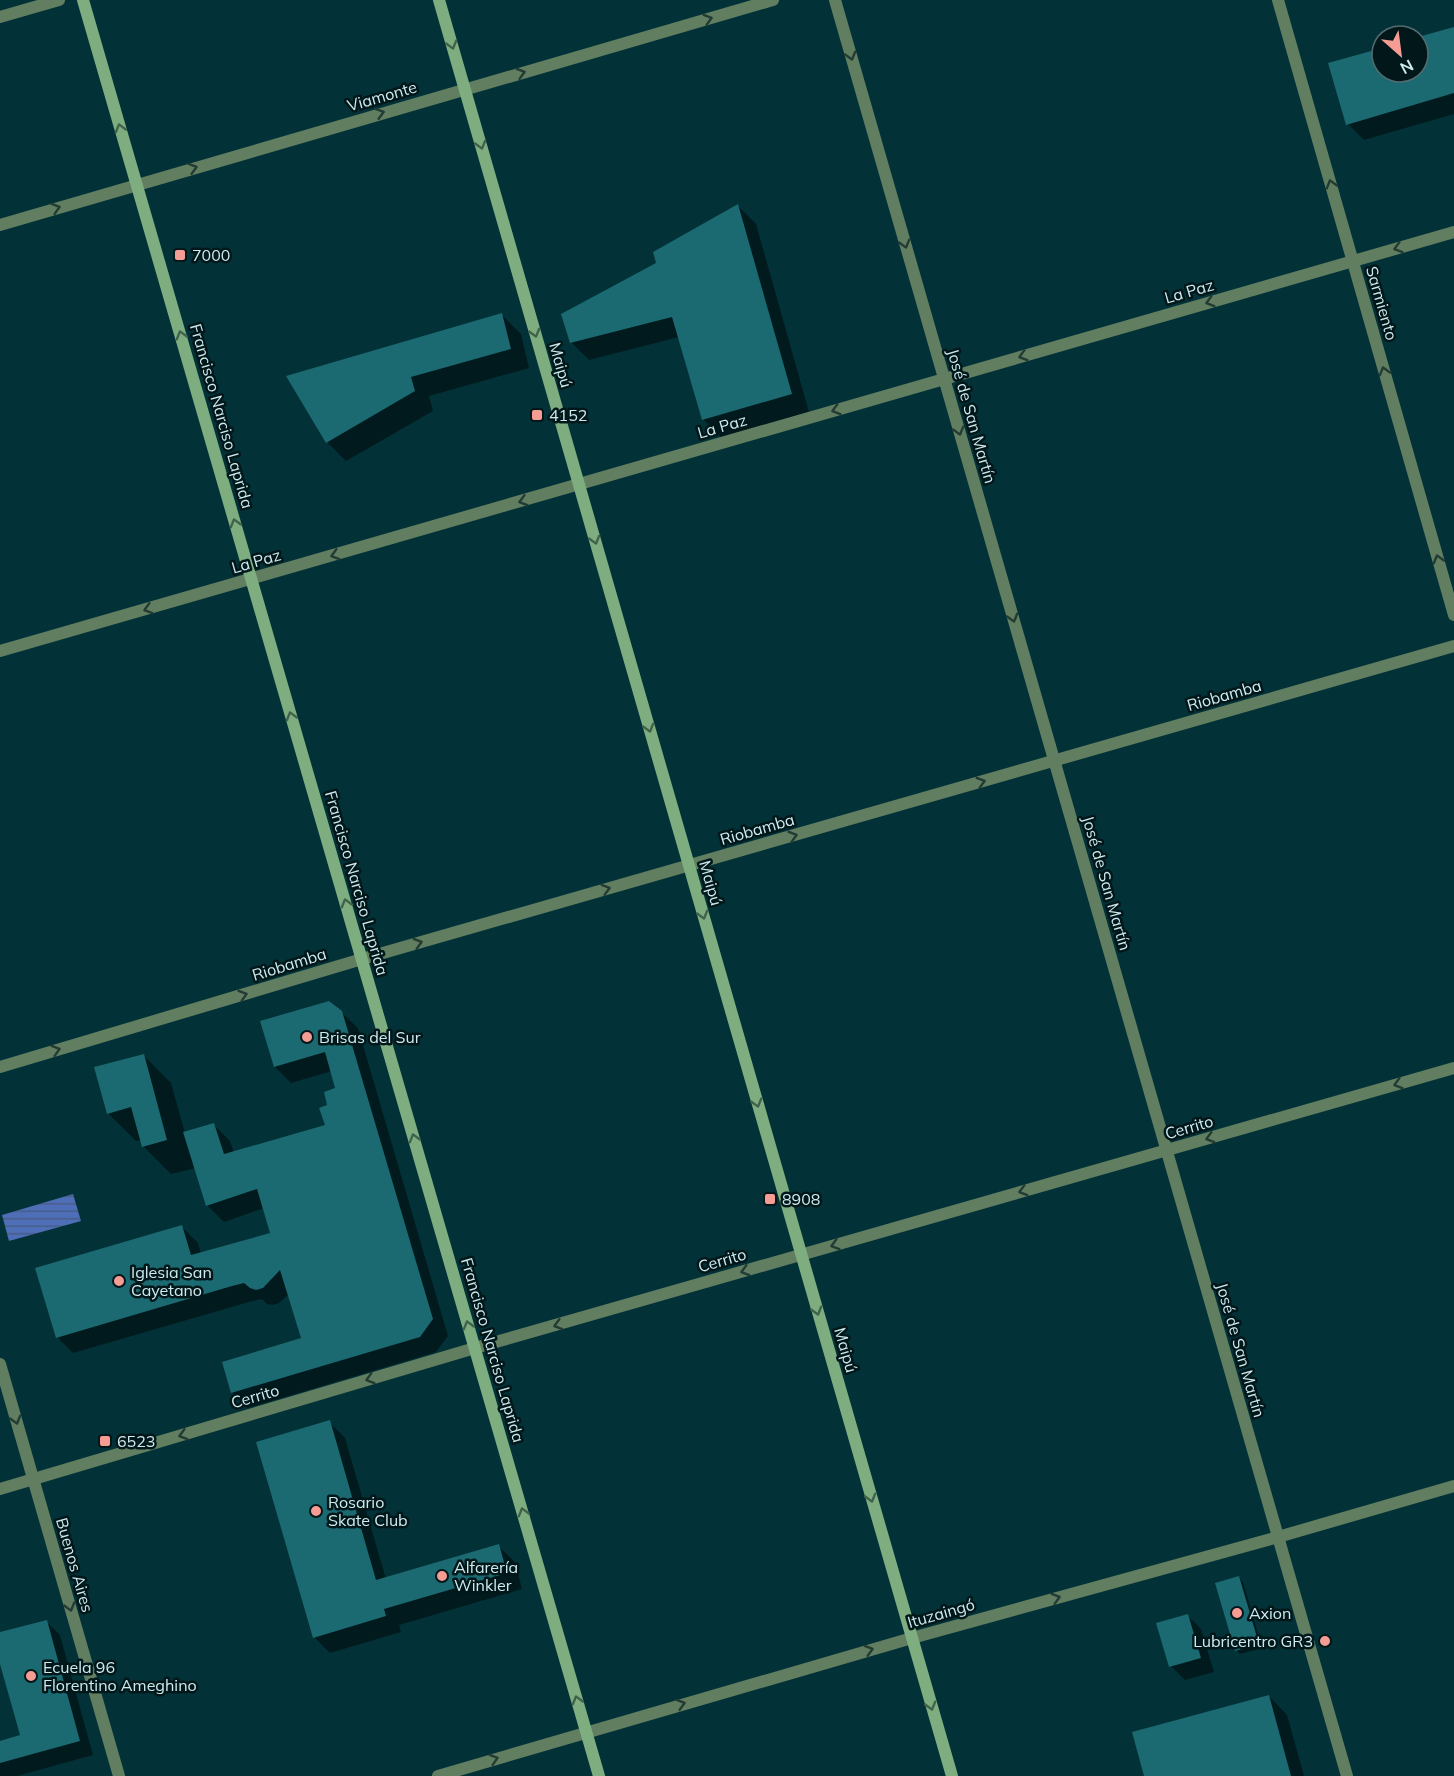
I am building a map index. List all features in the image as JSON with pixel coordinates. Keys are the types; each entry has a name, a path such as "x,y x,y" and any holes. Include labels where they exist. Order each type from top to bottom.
{"main road":[{"name":"Francisco Narciso Laprida","path":"83,0 599,1776"},
{"name":"Maipú","path":"439,0 952,1776"}],"street":[{"path":"0,17 59,0"},
{"name":"Viamonte","path":"0,225 773,0"},
{"name":"José de San Martín","path":"835,0 1347,1776"},
{"name":"Sarmiento","path":"1278,0 1454,615"},
{"name":"La Paz","path":"0,651 1454,232"},
{"name":"Riobamba","path":"0,1067 362,959 1454,646"},
{"name":"Cerrito","path":"0,1489 475,1348 1454,1068"},
{"name":"Buenos Aires","path":"0,1364 118,1776"},
{"name":"Ituzaingó","path":"438,1776 912,1638 1454,1486"}],"water":[{"path":"73,1194 81,1221 9,1241 2,1215"}],"building":[{"path":"1454,27 1454,93 1346,125 1328,63 1370,51 1370,84 1430,84 1430,34"},
{"path":"738,204 792,394 702,420 672,317 570,343 561,314 656,263 653,252"},
{"path":"502,313 511,349 411,377 415,391 326,443 286,376"},
{"path":"329,1001 342,1011 433,1319 420,1337 231,1393 222,1362 301,1338 280,1270 263,1288 256,1290 244,1283 56,1338 35,1268 182,1225 191,1255 270,1233 257,1189 206,1206 183,1132 214,1123 224,1154 325,1125 319,1108 327,1105 324,1092 335,1088 325,1052 274,1067 260,1021"},
{"path":"144,1054 167,1140 142,1147 131,1107 107,1114 94,1067"},
{"name":"Rosario Skate Club","path":"330,1420 376,1580 499,1544 507,1573 384,1609 386,1616 313,1638 256,1442"},
{"name":"Axion","path":"1239,1576 1259,1644 1235,1651 1215,1583"},
{"path":"1188,1614 1201,1658 1169,1667 1156,1623"},
{"name":"Ecuela 96 Florentino Ameghino","path":"47,1620 80,1741 0,1763 0,1741 20,1735 0,1664 0,1632"},
{"path":"1269,1695 1291,1776 1144,1776 1132,1732"}],"place":[{"name":"7000","path":"180,255"},
{"name":"4152","path":"537,415"},
{"name":"Brisas del Sur","path":"307,1037"},
{"name":"8908","path":"770,1199"},
{"name":"Iglesia San Cayetano","path":"119,1281"},
{"name":"6523","path":"105,1441"},
{"name":"Rosario Skate Club","path":"316,1511"},
{"name":"Alfarería Winkler","path":"442,1576"},
{"name":"Axion","path":"1237,1613"},
{"name":"Lubricentro GR3","path":"1325,1641"},
{"name":"Ecuela 96 Florentino Ameghino","path":"31,1676"}]}
